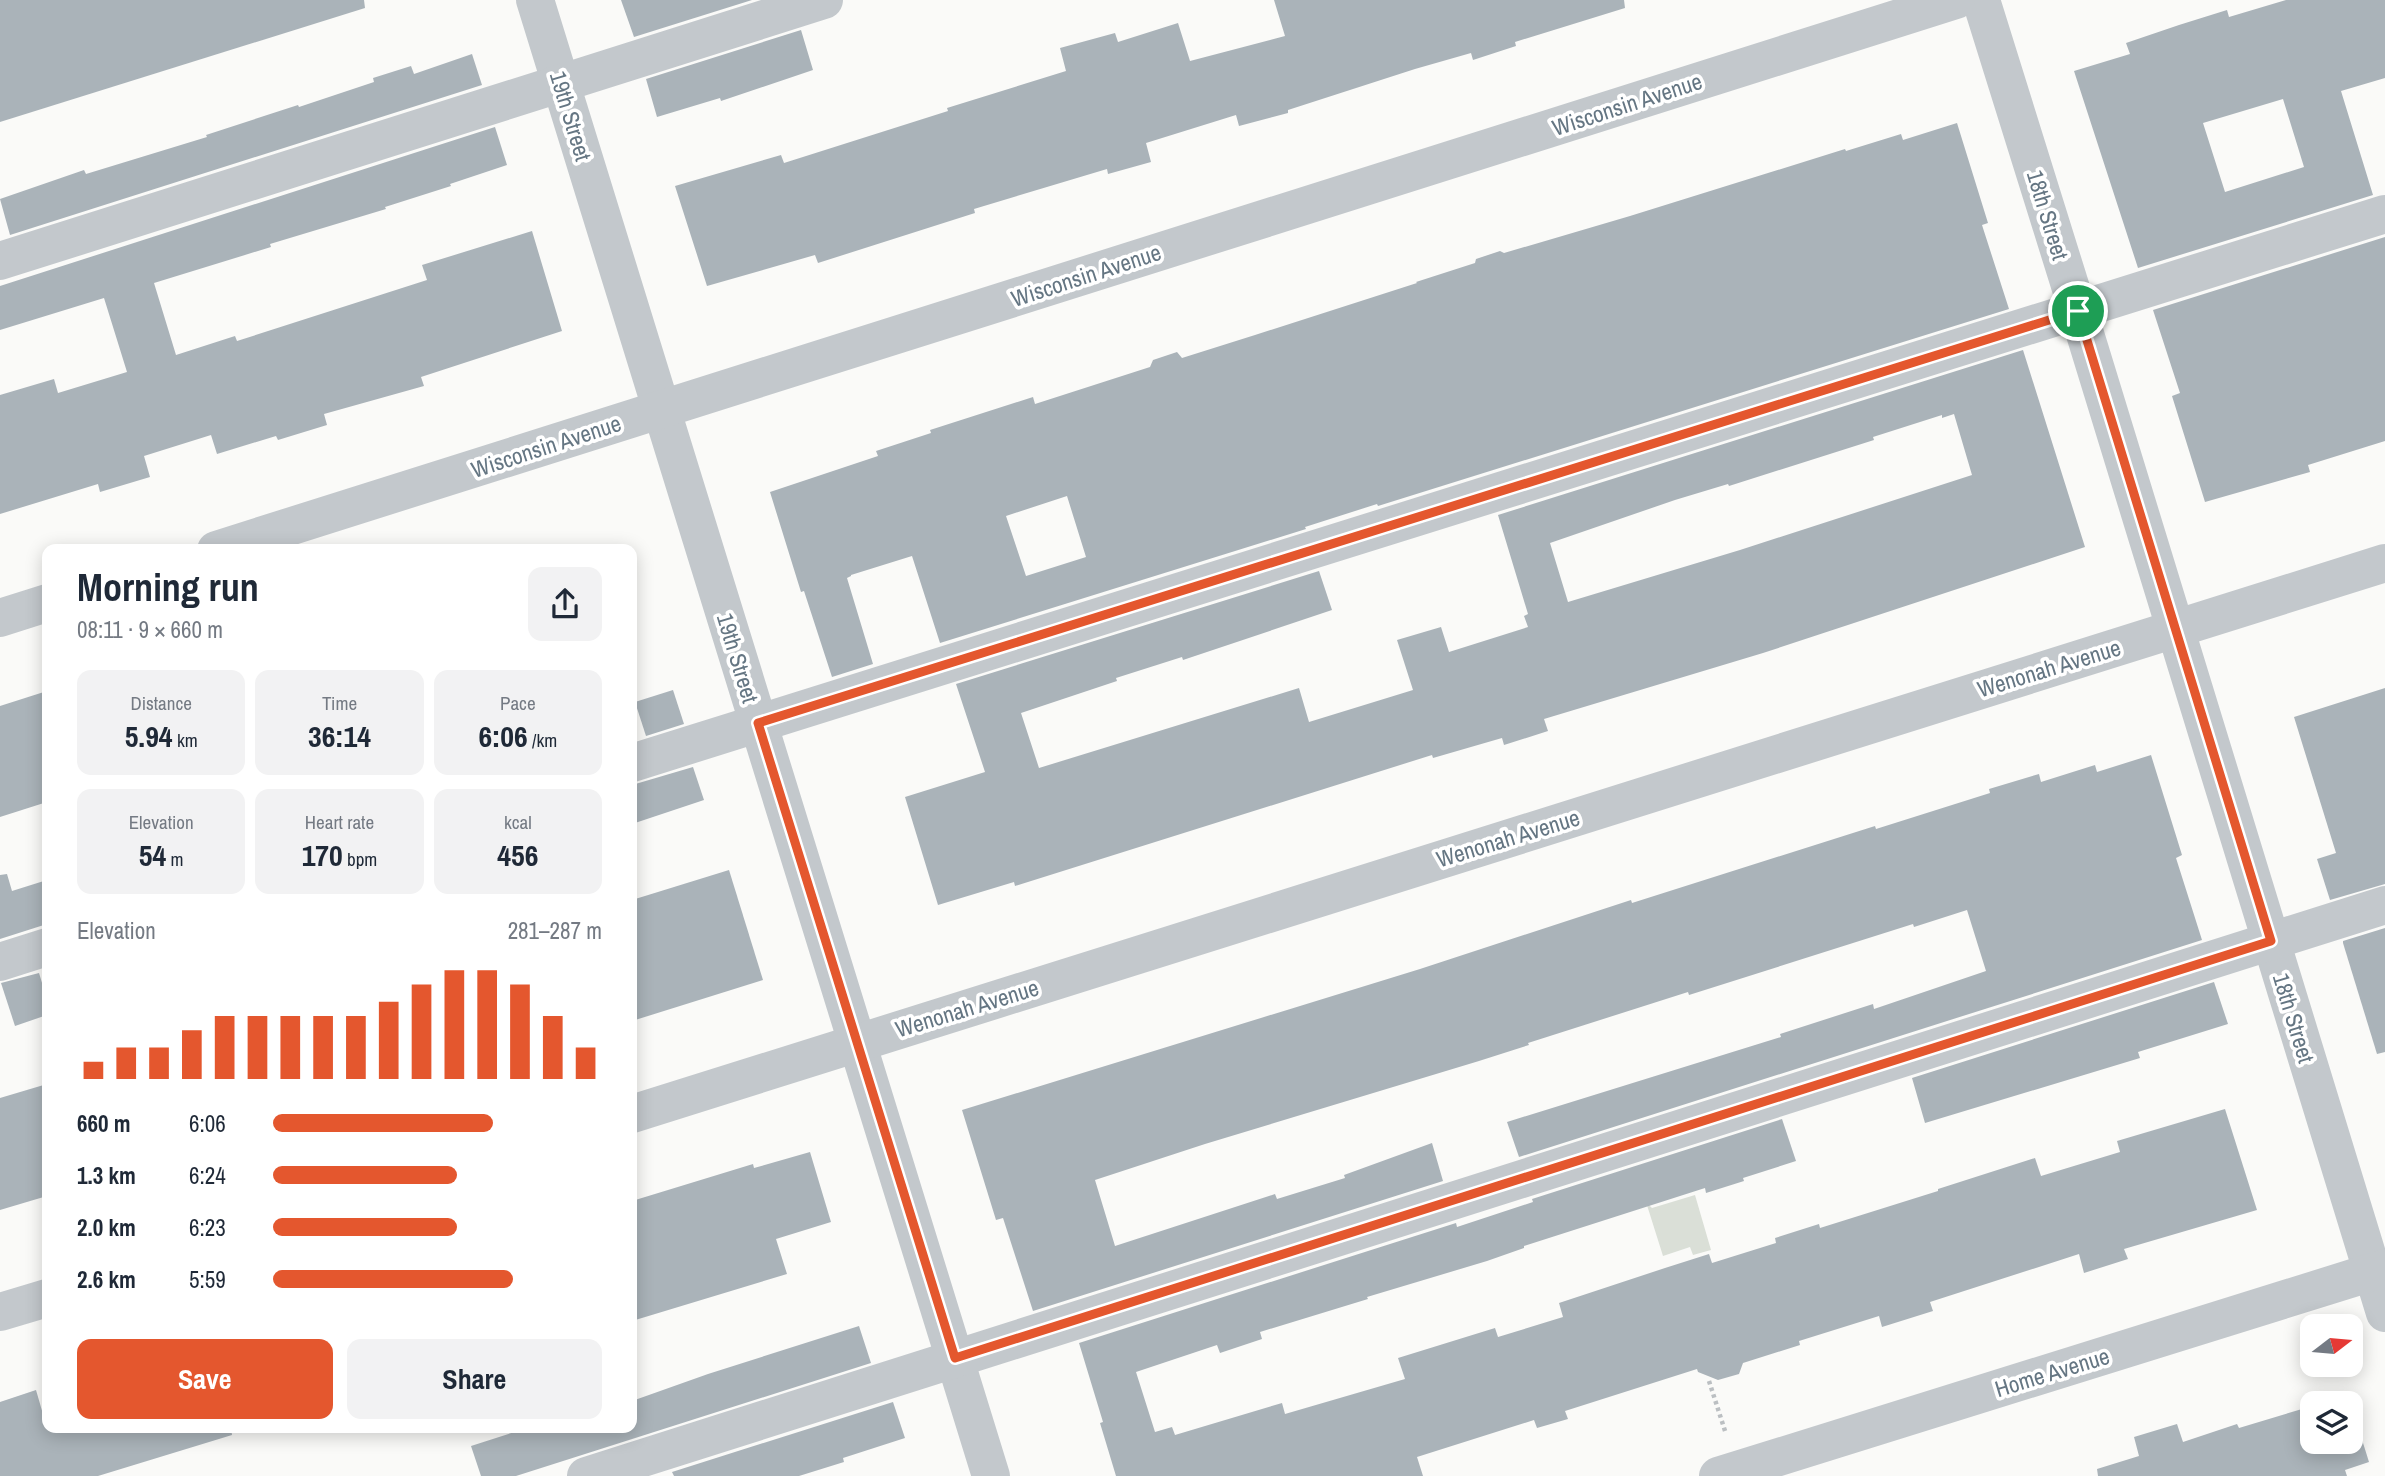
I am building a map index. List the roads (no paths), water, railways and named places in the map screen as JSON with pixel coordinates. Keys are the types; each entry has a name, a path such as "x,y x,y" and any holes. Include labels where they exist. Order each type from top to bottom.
{"street":[{"name":"19th Street","path":"535,0 991,1476"},
{"path":"0,261 824,0"},
{"name":"Wisconsin Avenue","path":"235,544 1956,0"},
{"name":"18th Street","path":"1981,0 2271,941 2379,1270 2385,1313"},
{"path":"637,761 2385,214"},
{"name":"Wenonah Avenue","path":"637,1112 2385,563"},
{"path":"0,618 42,605"},
{"path":"586,1476 2385,905"},
{"path":"0,962 42,949"},
{"name":"Home Avenue","path":"1718,1476 2379,1270"},
{"path":"0,1312 42,1299"}]}
